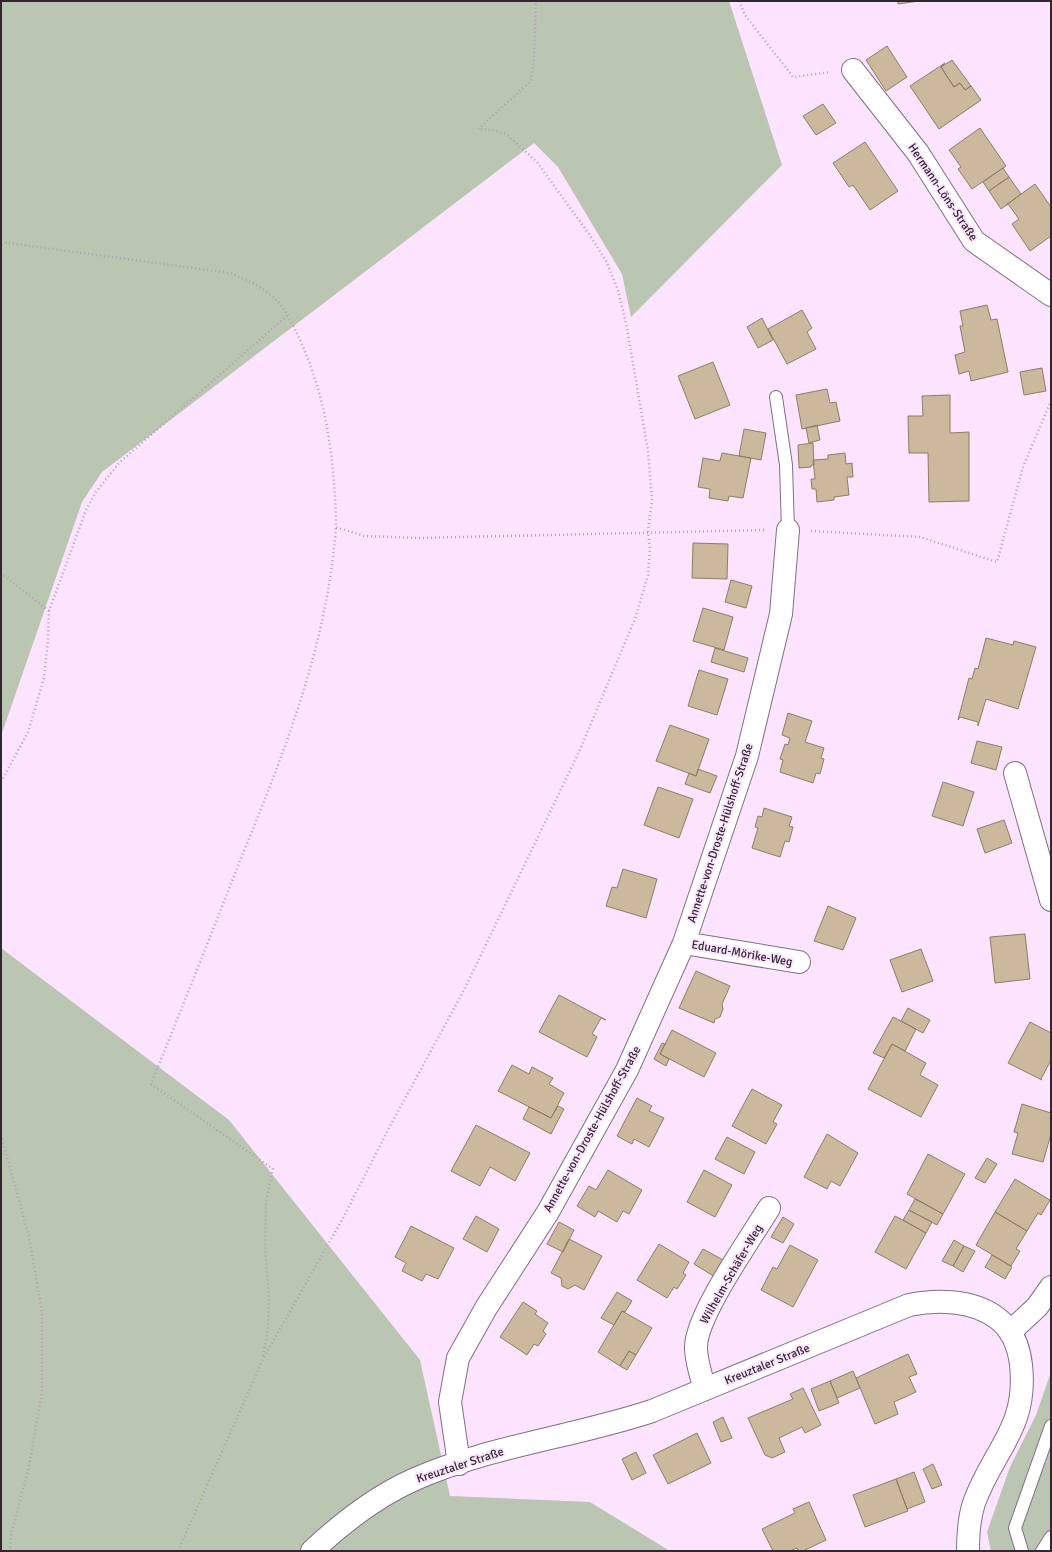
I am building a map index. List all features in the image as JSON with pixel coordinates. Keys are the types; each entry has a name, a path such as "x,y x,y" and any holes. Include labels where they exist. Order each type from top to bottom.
{"street":[{"name":"Hermann-Löns-Straße","path":"854,70 918,153 974,241 1051,295"},
{"name":"Annette-von-Droste-Hülshoff-Straße","path":"459,1464 450,1402 458,1358 486,1308 548,1212 627,1070 684,943 747,756 781,614 788,530"},
{"path":"1015,773 1051,900"},
{"name":"Eduard-Mörike-Weg","path":"684,943 799,962"},
{"name":"Wilhelm-Schäfer-Weg","path":"705,1389 696,1348 700,1326 711,1303 769,1208"},
{"path":"1010,1332 1050,1293"},
{"name":"Kreuztaler Straße","path":"312,1551 336,1528 376,1500 413,1480 459,1464 540,1441 628,1420 909,1305 924,1302 958,1304 980,1309 1002,1322 1010,1332 1020,1357 1023,1395 1020,1410 1013,1428 974,1504 969,1527 968,1551"}],"lane":[{"path":"776,397 786,465 788,530"},
{"path":"1022,1551 1015,1528 1051,1426"},
{"path":"1042,1551 1051,1537"}],"path":[{"path":"178,1551 263,1359 342,1220 388,1128 463,992 579,752 635,618 648,575 650,549 648,531 652,500 648,451 626,323 618,290 606,261 589,234 537,162 506,134 494,130 478,129 531,81 534,58 536,1"},
{"path":"739,1 745,15 793,77 854,70"},
{"path":"1,242 230,273 250,281 278,302 288,315 309,360 319,391 330,446 335,491 336,527 332,569 312,664 276,773 151,1084 273,1169 266,1202 265,1249 269,1296 268,1328 263,1359"},
{"path":"1,782 28,732 44,678 49,611 86,510 109,475 120,462 288,315"},
{"path":"336,527 364,536 419,538 648,531 788,530 920,537 997,562 1023,467 1051,401"},
{"path":"1,573 49,611"},
{"path":"1,1135 29,1237 42,1312 42,1393 28,1471 11,1534 10,1551"}],"green space":[{"path":"1,1 729,1 782,165 631,317 622,274 558,167 534,143 102,472 82,502 1,736"},
{"path":"1,948 229,1120 420,1360 450,1496 590,1502 670,1551 1,1551"},
{"path":"1051,1372 1051,1551 991,1551 987,1532 1010,1467 1036,1415"}],"building":[{"path":"898,1 919,1 898,4"},
{"path":"887,46 907,77 886,91 866,60"},
{"path":"952,60 971,86 965,90 960,83 954,87 941,67"},
{"path":"945,63 941,67 954,87 960,83 965,90 971,86 981,100 939,129 910,86"},
{"path":"823,104 836,123 816,135 803,116"},
{"path":"980,128 1006,166 972,189 958,169 961,167 949,150"},
{"path":"865,142 898,191 870,210 853,185 849,187 833,163"},
{"path":"1003,168 1009,177 989,191 983,182"},
{"path":"1009,177 1021,194 1001,209 989,191"},
{"path":"1035,184 1051,207 1051,236 1030,251 1012,224 1019,219 1008,204 1006,205"},
{"path":"987,305 991,320 997,319 1008,372 971,381 969,371 959,374 955,355 965,352 960,326 963,326 960,311"},
{"path":"802,310 812,328 807,332 816,349 787,364 768,329"},
{"path":"762,318 773,340 758,348 747,327"},
{"path":"713,362 730,405 695,419 678,376"},
{"path":"1042,368 1046,391 1024,395 1020,372"},
{"path":"827,389 830,403 836,402 840,421 802,429 796,395"},
{"path":"950,395 950,433 969,432 969,501 929,502 928,453 909,453 908,416 923,416 922,396"},
{"path":"817,425 820,440 809,443 806,428"},
{"path":"744,429 766,433 761,460 739,456"},
{"path":"813,443 814,465 811,465 811,467 799,468 798,445"},
{"path":"722,453 751,458 743,498 729,496 728,501 709,498 710,489 698,487 703,458 720,461"},
{"path":"845,453 846,464 852,463 853,477 847,477 849,495 834,497 834,500 817,502 816,489 812,489 811,479 815,479 813,460 828,459 828,455"},
{"path":"693,543 728,544 727,579 692,578"},
{"path":"731,580 752,586 746,608 725,602"},
{"path":"703,608 733,617 724,650 693,641"},
{"path":"986,638 1013,645 1014,641 1036,647 1018,709 986,699 978,726 978,722 960,717 958,720 969,678 972,679 975,668 978,669"},
{"path":"715,648 748,658 744,672 711,662"},
{"path":"699,670 728,679 717,715 688,706"},
{"path":"788,713 812,721 805,742 824,748 821,758 824,759 820,774 816,773 813,783 780,772 783,760 780,759 785,744 788,745 790,738 782,735"},
{"path":"670,725 709,739 696,776 656,761"},
{"path":"977,741 1002,747 996,770 971,763"},
{"path":"698,769 717,776 710,793 685,784 689,773 696,776"},
{"path":"943,782 974,792 963,826 932,816"},
{"path":"658,787 693,799 679,838 644,825"},
{"path":"764,808 792,817 789,826 793,827 789,842 785,841 780,857 752,848 758,828 755,827 758,816 762,817"},
{"path":"1004,820 1012,843 985,853 977,829"},
{"path":"623,869 657,879 646,918 606,906 612,887 617,888"},
{"path":"828,906 856,918 843,950 814,941"},
{"path":"1025,934 1030,979 995,983 990,937"},
{"path":"921,949 933,981 902,992 890,960"},
{"path":"696,971 730,986 722,1004 723,1009 720,1017 715,1019 714,1023 679,1008"},
{"path":"559,995 606,1020 601,1018 592,1034 597,1037 587,1057 539,1032"},
{"path":"908,1008 930,1020 923,1033 901,1021"},
{"path":"893,1017 916,1029 905,1051 892,1044 884,1058 873,1053"},
{"path":"1030,1022 1051,1033 1051,1060 1041,1079 1042,1080 1008,1063"},
{"path":"672,1030 716,1053 704,1077 660,1054"},
{"path":"662,1043 665,1044 660,1054 669,1059 666,1066 654,1059"},
{"path":"892,1044 926,1063 920,1075 938,1085 921,1117 868,1089"},
{"path":"512,1065 529,1074 532,1067 553,1078 549,1084 564,1093 551,1118 498,1091"},
{"path":"752,1089 782,1105 773,1122 777,1124 766,1144 732,1126"},
{"path":"637,1098 652,1106 649,1111 664,1118 649,1147 634,1139 632,1144 617,1136"},
{"path":"1022,1104 1051,1113 1051,1134 1043,1162 1012,1154 1018,1133 1014,1132"},
{"path":"558,1106 564,1109 551,1134 523,1119 529,1107 551,1118"},
{"path":"476,1125 530,1153 515,1181 490,1167 480,1186 451,1171"},
{"path":"827,1134 858,1153 840,1186 831,1181 827,1189 804,1177"},
{"path":"727,1137 755,1152 744,1174 715,1159"},
{"path":"928,1154 965,1174 943,1214 907,1194"},
{"path":"987,1158 997,1164 985,1183 975,1178"},
{"path":"608,1170 642,1190 629,1214 623,1211 617,1222 598,1211 595,1217 577,1206 589,1186 596,1190"},
{"path":"704,1170 732,1185 715,1217 687,1202"},
{"path":"1015,1179 1050,1200 1041,1215 1038,1213 1027,1231 995,1212"},
{"path":"915,1199 943,1214 937,1225 909,1210"},
{"path":"909,1210 932,1222 926,1233 903,1220"},
{"path":"995,1212 1027,1231 1016,1249 1020,1251 1011,1266 976,1245"},
{"path":"476,1216 499,1229 487,1252 463,1239"},
{"path":"895,1216 926,1233 906,1269 875,1252"},
{"path":"783,1217 794,1224 783,1243 771,1237"},
{"path":"559,1222 574,1230 563,1252 547,1244"},
{"path":"411,1226 454,1248 438,1279 426,1274 422,1281 402,1271 406,1263 395,1257"},
{"path":"569,1239 602,1256 584,1290 575,1285 568,1289 562,1286 561,1278 551,1273"},
{"path":"954,1240 964,1246 953,1266 942,1261"},
{"path":"659,1244 689,1262 683,1273 686,1275 677,1289 674,1287 667,1298 637,1280"},
{"path":"790,1245 818,1260 793,1307 761,1290 773,1267 777,1269"},
{"path":"964,1246 975,1251 963,1272 953,1266"},
{"path":"703,1249 725,1261 715,1277 694,1264"},
{"path":"992,1255 1012,1267 1005,1279 985,1267"},
{"path":"617,1292 632,1301 625,1312 622,1311 614,1325 601,1318"},
{"path":"523,1302 537,1311 535,1314 548,1323 543,1331 546,1334 538,1346 534,1344 527,1355 500,1337"},
{"path":"622,1311 652,1328 636,1355 629,1351 620,1366 598,1352"},
{"path":"629,1351 636,1355 627,1370 620,1366"},
{"path":"908,1354 917,1374 909,1377 916,1392 894,1402 898,1414 875,1424 856,1378"},
{"path":"853,1371 860,1388 837,1398 830,1381"},
{"path":"830,1381 839,1403 819,1411 811,1389"},
{"path":"803,1388 821,1425 805,1433 802,1427 779,1438 785,1452 772,1458 765,1455 748,1418 793,1399 790,1394"},
{"path":"723,1417 732,1438 721,1442 713,1422"},
{"path":"697,1433 711,1463 668,1484 653,1455"},
{"path":"636,1452 646,1473 632,1480 622,1459"},
{"path":"933,1464 942,1485 932,1489 923,1469"},
{"path":"914,1472 925,1502 907,1509 896,1479"},
{"path":"896,1479 908,1511 865,1527 853,1495"},
{"path":"809,1502 826,1540 803,1551 798,1551 797,1548 790,1551 773,1551 762,1529 795,1513 793,1509"}]}
